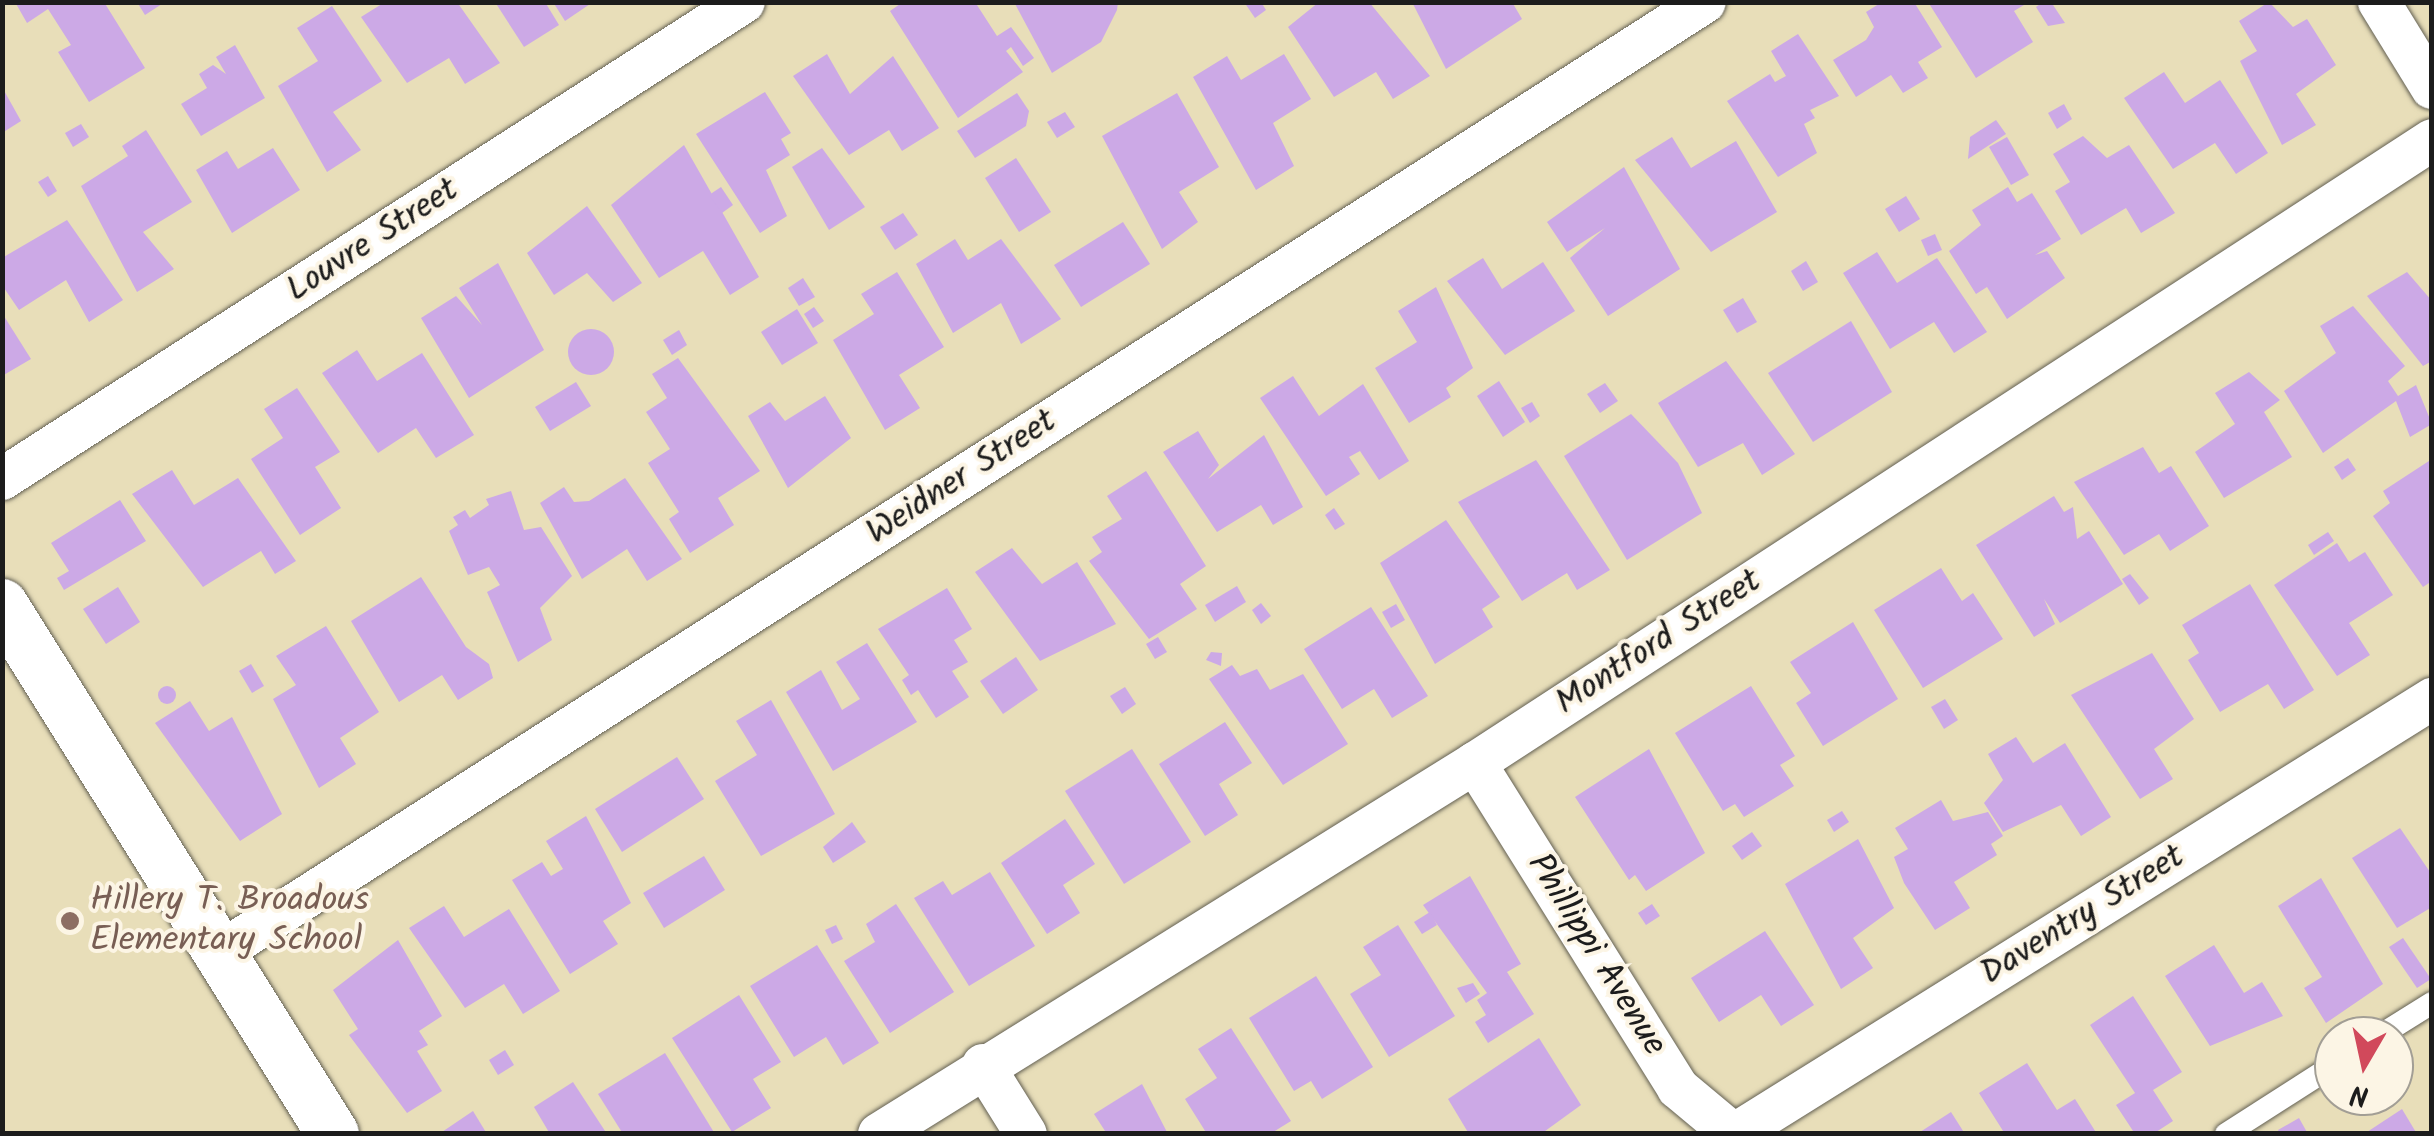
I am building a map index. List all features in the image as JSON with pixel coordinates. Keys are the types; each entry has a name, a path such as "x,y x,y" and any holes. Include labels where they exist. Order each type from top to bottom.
{"street":[{"name":"Louvre Street","path":"2,480 744,2"},
{"name":"Weidner Street","path":"219,954 1705,2"},
{"path":"2379,2 2432,88"},
{"name":"Montford Street","path":"879,1134 983,1065 1475,763 2432,140"},
{"path":"2,605 333,1134"},
{"name":"Daventry Street","path":"1734,1134 2432,699"},
{"name":"Phillippi Avenue","path":"1475,763 1678,1088 1734,1134"},
{"path":"983,1065 1026,1134"}],"lane":[{"path":"2410,1016 2432,1002"},
{"path":"2226,1134 2314,1078"}],"building":[{"path":"15,2 104,2 145,68 89,102 58,52 71,45 48,9 27,23"},
{"path":"137,2 165,2 145,15"},
{"path":"385,2 457,2 500,63 465,84 449,58 407,83 361,17"},
{"path":"495,2 545,2 559,25 524,47"},
{"path":"553,2 593,2 565,21"},
{"path":"903,2 975,2 997,36 1011,27 1034,58 1023,66 1011,47 1006,51 1023,72 958,118 890,11"},
{"path":"1014,2 1118,2 1101,42 1052,73"},
{"path":"1244,2 1261,2 1266,10 1255,18"},
{"path":"1319,2 1369,2 1430,76 1393,99 1376,72 1334,97 1288,27"},
{"path":"1412,2 1512,2 1522,19 1446,69"},
{"path":"1882,2 1914,2 1942,47 1918,62 1928,78 1903,93 1891,75 1856,97 1833,60 1866,40 1874,27 1866,12"},
{"path":"1928,2 2029,2 2014,11 2033,42 1976,78"},
{"path":"2051,2 2065,23 2048,26 2036,7"},
{"path":"2269,2 2293,27 2307,19 2336,65 2296,94 2316,125 2282,145 2240,61 2257,51 2239,21"},
{"path":"332,6 382,81 333,112 361,150 327,172 278,86 318,61 297,28"},
{"path":"1798,34 1839,96 1810,110 1815,118 1804,124 1817,153 1778,177 1727,101 1770,74 1775,82 1786,76 1771,51"},
{"path":"235,45 265,98 201,136 181,104 207,88 199,74 213,65 226,74 216,57"},
{"path":"827,54 850,94 893,56 939,128 902,151 889,130 849,155 793,76"},
{"path":"1284,54 1311,99 1273,123 1294,166 1256,190 1193,77 1227,56 1241,80"},
{"path":"2164,72 2185,103 2220,80 2268,153 2236,174 2215,143 2173,169 2124,98"},
{"path":"2,87 21,121 2,133"},
{"path":"765,92 791,133 781,139 790,155 766,170 787,216 760,233 696,134"},
{"path":"1017,93 1029,111 1026,126 975,158 957,131"},
{"path":"1177,93 1219,167 1179,192 1198,222 1162,249 1102,136"},
{"path":"2064,104 2072,119 2057,129 2048,113"},
{"path":"1065,112 1075,127 1057,138 1047,122"},
{"path":"1996,120 2006,134 1968,159 1970,137"},
{"path":"81,124 89,137 73,147 65,133"},
{"path":"146,130 192,202 143,232 174,269 137,292 81,186 128,156 122,146"},
{"path":"2083,136 2107,158 2129,145 2175,213 2141,233 2126,208 2081,235 2055,191 2070,182 2053,154"},
{"path":"1672,137 1691,168 1736,141 1777,212 1711,252 1635,160"},
{"path":"2007,137 2029,175 2011,185 1989,147"},
{"path":"684,145 759,277 730,295 703,251 659,278 611,205"},
{"path":"273,148 300,190 232,233 196,170 227,151 238,169"},
{"path":"822,148 865,207 829,230 792,167"},
{"path":"1016,158 1051,212 1019,232 985,178"},
{"path":"1624,167 1680,269 1608,316 1570,258 1605,228 1567,252 1547,222"},
{"path":"48,176 57,191 48,197 38,182"},
{"path":"721,187 733,205 722,213 709,195"},
{"path":"2008,187 2017,202 2032,193 2061,239 2035,255 2047,251 2065,278 2007,319 1987,287 1976,294 1949,251 1981,225 1972,210"},
{"path":"1906,196 1920,219 1899,232 1885,209"},
{"path":"587,206 642,283 613,302 587,273 554,295 527,253"},
{"path":"903,213 918,235 895,250 880,227"},
{"path":"67,220 123,300 89,322 66,280 19,310 2,285 2,258"},
{"path":"1123,222 1150,264 1081,307 1054,265"},
{"path":"1935,234 1942,250 1928,256 1921,240"},
{"path":"955,239 968,260 1001,239 1061,319 1021,344 1001,303 953,333 916,264"},
{"path":"1877,252 1897,283 1937,258 1987,332 1954,353 1934,322 1890,349 1843,273"},
{"path":"1483,258 1502,289 1543,262 1575,311 1505,355 1447,281"},
{"path":"1806,261 1818,282 1803,291 1791,271"},
{"path":"498,263 544,350 469,398 421,318 456,296 482,325 459,288"},
{"path":"897,272 944,347 899,375 920,408 885,430 833,340 874,314 861,294"},
{"path":"2407,272 2432,301 2432,361 2423,366 2367,296"},
{"path":"803,278 815,297 799,306 788,288"},
{"path":"1436,287 1473,368 1446,388 1451,397 1409,423 1375,368 1417,342 1398,311"},
{"path":"1743,298 1757,322 1737,333 1723,310"},
{"path":"2353,306 2405,366 2388,381 2398,396 2416,385 2432,424 2410,437 2396,401 2323,453 2284,391 2336,353 2320,326"},
{"path":"814,307 824,321 813,328 804,314"},
{"path":"797,309 818,343 782,365 761,332"},
{"path":"2,313 31,359 2,376"},
{"path":"1851,321 1892,392 1813,442 1768,373"},
{"path":"591,329 608,335 614,352 608,369 591,375 574,369 568,352 574,335"},
{"path":"679,330 687,345 672,355 663,340"},
{"path":"357,350 377,381 422,353 474,435 436,458 416,428 378,453 322,373"},
{"path":"678,358 760,471 718,498 734,525 690,553 669,519 679,512 648,463 670,449 646,412 667,398 652,374"},
{"path":"1726,361 1795,454 1762,475 1743,443 1698,467 1658,403"},
{"path":"2249,372 2280,400 2264,412 2292,457 2224,498 2195,452 2235,424 2215,393"},
{"path":"1293,376 1319,416 1363,384 1409,461 1379,480 1360,451 1349,457 1360,474 1326,496 1260,398"},
{"path":"1499,381 1525,422 1503,437 1477,396"},
{"path":"576,382 591,406 550,431 535,407"},
{"path":"1605,383 1618,401 1600,413 1587,394"},
{"path":"297,388 340,452 315,467 341,508 300,535 251,459 283,438 264,409"},
{"path":"825,396 851,438 788,488 748,416 770,402 785,421"},
{"path":"1532,402 1540,416 1530,423 1521,408"},
{"path":"1631,414 1678,463 1702,513 1627,560 1564,456"},
{"path":"1198,431 1219,465 1208,479 1264,435 1303,507 1273,525 1261,505 1217,532 1163,452"},
{"path":"2143,447 2159,473 2171,466 2209,526 2170,551 2159,534 2124,555 2074,482"},
{"path":"2348,458 2356,470 2342,480 2334,467"},
{"path":"2432,459 2432,581 2423,587 2373,516 2390,503 2383,491"},
{"path":"1536,460 1610,570 1577,590 1567,573 1522,601 1458,502"},
{"path":"172,470 194,505 238,478 296,561 275,574 261,551 203,587 132,494"},
{"path":"1146,471 1206,566 1180,584 1197,609 1149,639 1089,561 1102,552 1092,537 1122,519 1107,496"},
{"path":"625,478 682,559 647,581 627,549 582,579 540,503 564,487 574,502 589,501"},
{"path":"511,491 524,530 541,527 572,576 540,608 552,640 518,662 487,592 500,585 489,567 468,575 449,531 458,525 453,517 465,510 470,518 489,505 486,499"},
{"path":"2054,496 2064,512 2073,507 2077,539 2089,531 2123,584 2060,623 2044,599 2055,624 2034,637 1976,545"},
{"path":"120,500 146,541 64,590 57,578 69,571 51,543"},
{"path":"1334,508 1345,524 1335,530 1325,515"},
{"path":"1446,520 1500,597 1482,609 1493,627 1435,664 1380,563"},
{"path":"2328,532 2334,541 2314,555 2308,545"},
{"path":"2337,543 2349,562 2365,552 2393,595 2349,623 2370,655 2337,676 2274,585"},
{"path":"1012,548 1042,584 1077,562 1116,624 1040,661 975,572"},
{"path":"1941,568 1962,601 1973,593 2003,639 1923,688 1874,610"},
{"path":"2130,574 2149,598 2139,605 2122,579"},
{"path":"421,577 466,647 489,664 493,678 458,700 442,675 399,702 351,621"},
{"path":"2250,584 2314,690 2284,709 2268,684 2220,712 2188,660 2199,653 2182,625"},
{"path":"1237,586 1246,602 1215,622 1205,605"},
{"path":"118,587 140,622 106,644 83,609"},
{"path":"947,588 972,629 954,640 968,662 952,671 969,697 936,718 918,690 911,695 902,680 909,675 878,629"},
{"path":"1261,603 1271,616 1261,624 1252,610"},
{"path":"1396,604 1405,620 1391,628 1382,612"},
{"path":"1371,607 1428,696 1392,718 1374,689 1342,709 1304,649"},
{"path":"1853,622 1898,699 1823,746 1796,703 1811,693 1790,662"},
{"path":"326,626 379,712 340,738 356,764 319,788 273,699 296,685 276,656"},
{"path":"1158,637 1167,652 1155,659 1146,644"},
{"path":"867,643 917,722 833,771 786,692 821,670 842,710 860,699 836,662"},
{"path":"1211,652 1222,653 1221,666 1206,660"},
{"path":"2152,653 2194,719 2154,749 2173,779 2140,799 2071,695"},
{"path":"1016,657 1038,690 1003,714 980,681"},
{"path":"251,664 264,686 252,693 239,671"},
{"path":"1232,665 1240,676 1257,669 1270,690 1303,674 1348,744 1283,785 1209,679"},
{"path":"167,686 174,688 174,702 167,704 160,702 158,695 160,688"},
{"path":"1751,686 1795,756 1780,765 1794,786 1744,817 1735,804 1723,811 1675,733"},
{"path":"1125,687 1136,704 1122,714 1110,696"},
{"path":"1945,699 1958,720 1944,729 1931,707"},
{"path":"771,700 835,814 761,856 715,781 757,755 736,721"},
{"path":"190,701 209,731 232,717 282,814 240,841 155,723"},
{"path":"1225,722 1252,763 1219,784 1238,815 1205,836 1159,764"},
{"path":"2016,737 2033,763 2065,743 2111,817 2081,836 2061,805 2003,832 1984,803 2003,780 1988,754"},
{"path":"1132,749 1191,842 1124,884 1065,791"},
{"path":"1649,749 1705,853 1646,891 1635,875 1629,880 1575,797"},
{"path":"677,757 704,799 622,852 595,809"},
{"path":"1941,800 1953,821 1988,812 2003,836 1991,844 1997,855 1954,882 1970,908 1935,930 1904,883 1894,857 1908,849 1895,828"},
{"path":"1842,811 1849,822 1834,832 1827,820"},
{"path":"586,816 631,903 603,921 618,944 570,974 512,880 542,862 551,876 563,869 546,841"},
{"path":"1065,819 1095,864 1063,885 1080,913 1047,934 1001,863"},
{"path":"852,822 866,842 833,863 823,847"},
{"path":"2400,828 2432,875 2432,907 2397,928 2352,858"},
{"path":"1752,832 1762,846 1742,860 1732,846"},
{"path":"1858,839 1894,908 1853,938 1873,968 1841,989 1785,884"},
{"path":"704,856 725,890 664,928 643,893"},
{"path":"990,872 1035,946 969,986 914,898 943,881 952,895"},
{"path":"1470,876 1521,964 1507,972 1534,1014 1488,1043 1475,1022 1486,1015 1477,1000 1487,993 1423,905"},
{"path":"2321,878 2383,984 2336,1016 2322,1016 2304,988 2322,977 2278,906"},
{"path":"896,904 954,992 890,1033 844,961 875,942 866,924"},
{"path":"1652,904 1660,916 1646,925 1638,913"},
{"path":"444,906 464,937 509,909 560,991 523,1014 504,984 465,1008 409,928"},
{"path":"1430,912 1437,925 1422,934 1414,922"},
{"path":"836,925 843,939 832,944 825,930"},
{"path":"1398,925 1455,1016 1389,1057 1350,994 1381,975 1363,947"},
{"path":"1765,931 1814,1005 1781,1026 1761,995 1719,1022 1691,978"},
{"path":"2403,938 2431,979 2417,988 2389,947"},
{"path":"398,940 442,1016 419,1031 428,1045 417,1051 442,1091 407,1113 349,1035 358,1029 333,990"},
{"path":"817,945 879,1043 843,1065 826,1037 794,1057 750,986"},
{"path":"2214,945 2244,993 2262,982 2283,1016 2210,1046 2165,976"},
{"path":"1316,976 1373,1067 1322,1099 1311,1081 1294,1091 1249,1018"},
{"path":"1473,983 1480,994 1466,1003 1457,988"},
{"path":"739,995 781,1062 753,1079 771,1108 732,1132 672,1038"},
{"path":"2133,996 2182,1072 2153,1090 2173,1121 2153,1134 2135,1134 2116,1105 2135,1093 2090,1025"},
{"path":"1231,1028 1291,1121 1270,1134 1207,1134 1185,1099 1217,1078 1198,1049"},
{"path":"1539,1038 1581,1105 1541,1134 1469,1134 1448,1099"},
{"path":"505,1050 514,1065 498,1075 489,1060"},
{"path":"665,1053 715,1134 623,1134 598,1094"},
{"path":"2027,1063 2057,1110 2075,1099 2097,1134 2005,1134 1979,1093"},
{"path":"573,1082 607,1134 550,1134 534,1107"},
{"path":"1142,1084 1168,1134 1107,1134 1094,1114"},
{"path":"473,1111 487,1134 439,1134"},
{"path":"1951,1112 1965,1134 1917,1134"},
{"path":"2391,1116 2406,1116 2417,1134 2364,1134"},
{"path":"2299,1118 2308,1134 2280,1134 2278,1130"}],"place":[{"name":"Hillery T. Broadous Elementary School","path":"70,921"}]}
